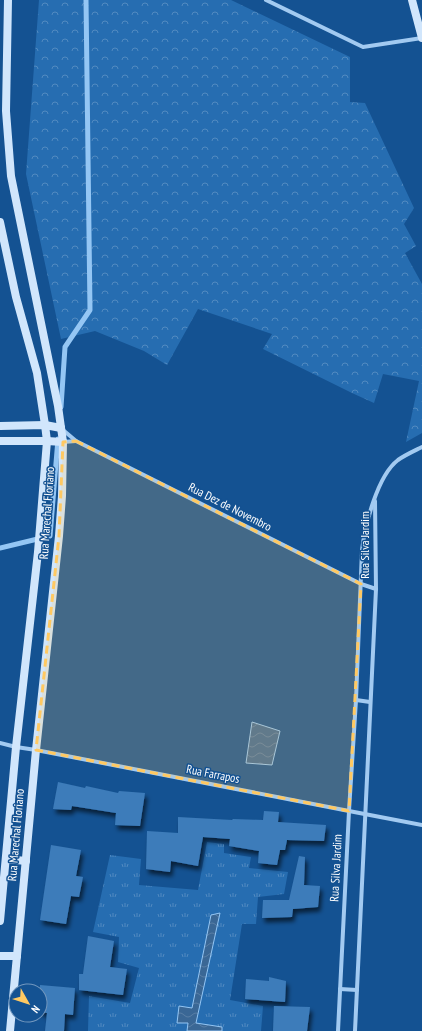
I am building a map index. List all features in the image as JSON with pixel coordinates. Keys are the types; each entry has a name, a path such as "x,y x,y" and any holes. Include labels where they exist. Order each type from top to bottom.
{"street":[{"name":"Rua Marechal Floriano","path":"8,0 3,111 11,176 58,406 63,442 62,496 59,536 36,750 10,1031"},
{"path":"266,0 363,47 422,38 412,0"},
{"name":"Rua Marechal Floriano","path":"0,222 16,297 37,373 47,440 38,552 16,747 0,921"},
{"path":"0,426 45,425 61,428"},
{"name":"Rua Dez de Novembro","path":"61,428 76,441 360,584 376,589"},
{"path":"0,441 76,441"},
{"path":"375,498 384,475 397,461 422,447"},
{"name":"Rua Silva Jardim","path":"338,1031 356,700 362,550 368,517 375,498"},
{"name":"Rua Silva Jardim","path":"355,1031 376,589 375,498"},
{"path":"356,700 370,702"},
{"name":"Rua Farrapos","path":"0,743 422,825"},
{"path":"6,859 26,861"},
{"path":"0,956 16,956"},
{"path":"340,989 357,990"}],"highlighted area":[{"path":"76,441 361,584 349,811 36,750 59,536 63,442"}],"green space":[{"path":"39,0 231,0 350,57 350,102 365,103 414,208 404,224 416,246 405,253 422,284 422,433 406,442 419,381 383,374 374,403 263,349 272,334 198,309 167,365 144,351 95,331 61,339 26,174"},
{"path":"207,842 224,844 224,853 251,857 249,868 288,872 284,894 258,897 256,924 242,924 230,1000 263,1006 261,1031 88,1031 89,996 130,1003 139,968 118,962 119,937 93,932 110,855 141,859 139,885 198,890"}],"water":[{"path":"252,722 280,731 272,765 246,763"},
{"path":"220,913 196,1023 222,1027 222,1031 187,1031 188,1023 177,1023 179,1006 192,1008 211,915"}],"building":[{"path":"58,782 118,793 119,791 145,793 140,826 115,825 116,813 72,806 71,810 53,809"},
{"path":"264,811 279,812 278,822 326,825 324,841 287,840 285,850 280,850 277,865 258,863 259,851 229,846 230,839 203,837 198,866 171,861 170,872 146,869 147,831 178,833 178,817 263,820"},
{"path":"51,845 81,850 76,876 83,877 79,897 71,896 66,924 40,920"},
{"path":"299,856 305,857 304,885 320,886 318,907 293,909 292,917 262,918 263,900 289,900"},
{"path":"88,936 114,941 110,967 127,969 123,995 79,990 79,974 83,974"},
{"path":"269,977 286,981 285,1002 245,999 246,979 269,981"},
{"path":"48,986 75,988 73,1015 65,1014 64,1031 45,1031 46,1023 48,1023"},
{"path":"274,1006 310,1007 307,1031 273,1031"}],"waterway":[{"path":"61,407 65,347 90,310 86,0"},
{"path":"0,548 50,536 58,439"}]}
